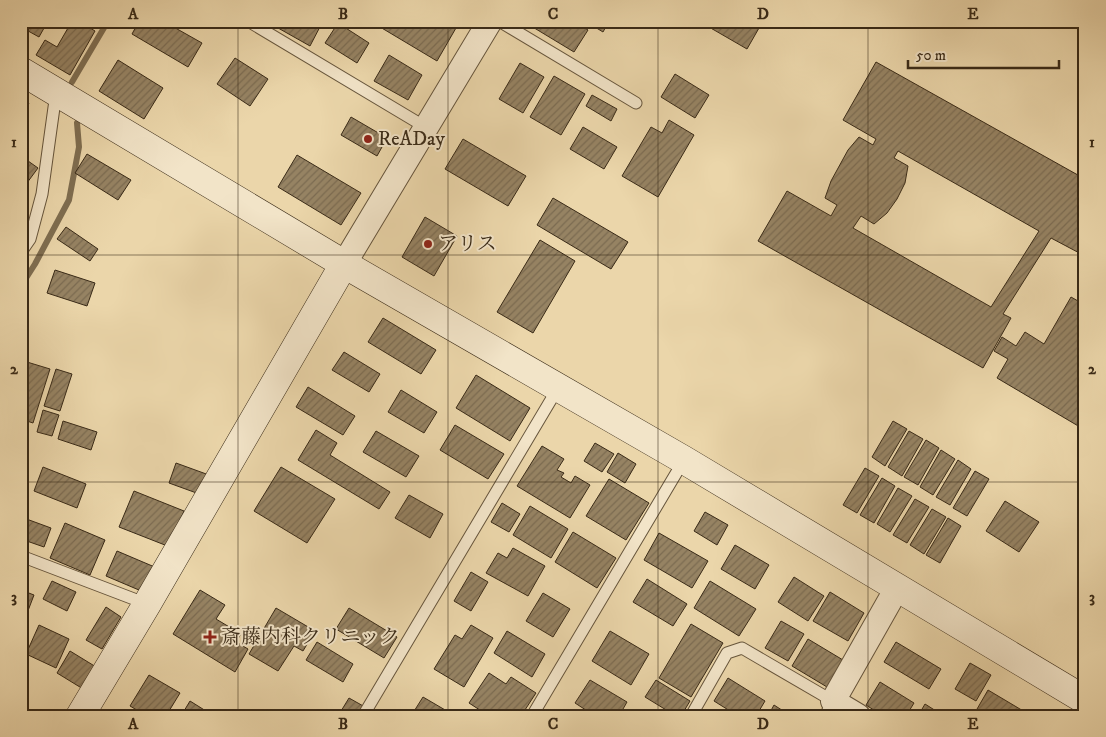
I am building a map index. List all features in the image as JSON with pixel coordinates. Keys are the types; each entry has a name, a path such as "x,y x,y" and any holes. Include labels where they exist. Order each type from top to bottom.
{"street":[{"path":"80,716 344,264 490,21"},
{"path":"21,71 344,264 559,386 1085,700"},
{"path":"858,716 829,708 897,588"}],"lane":[{"path":"248,21 427,128"},
{"path":"499,21 636,103"},
{"path":"21,252 30,239 42,194 56,92"},
{"path":"363,716 559,386"},
{"path":"532,716 684,460"},
{"path":"21,556 147,604"},
{"path":"691,716 727,653 742,648 829,708"}],"building":[{"path":"21,21 48,21 39,37 21,27"},
{"path":"72,21 79,21 95,31 70,75 36,55 45,40 57,47"},
{"path":"139,21 163,21 202,43 188,67 132,34"},
{"path":"273,21 323,21 310,46 271,24"},
{"path":"370,21 460,21 437,61"},
{"path":"534,21 574,21 588,30 574,52 531,26"},
{"path":"585,21 609,21 603,32"},
{"path":"703,21 763,21 747,49 702,23"},
{"path":"338,23 369,43 357,63 325,43"},
{"path":"389,55 422,75 408,100 374,81"},
{"path":"235,58 268,79 250,106 217,84"},
{"path":"118,60 163,88 144,119 99,91"},
{"path":"876,62 1085,179 1085,256 1051,238 1003,314 1011,318 983,368 758,241 787,191 831,216 837,205 825,198 831,181 848,150 859,137 873,145 876,139 843,120","holes":["898,151 1039,231 991,307 853,228 861,216 874,224 887,213 897,199 905,183 908,166 894,158"]},
{"path":"520,63 544,77 523,113 499,99"},
{"path":"675,74 709,95 695,118 661,97"},
{"path":"554,76 585,94 561,135 530,117"},
{"path":"592,95 617,109 611,121 586,106"},
{"path":"21,99 29,103 21,117"},
{"path":"351,117 387,138 377,156 341,135"},
{"path":"669,120 694,135 658,197 622,176 651,127 662,133"},
{"path":"583,127 617,147 604,169 570,149"},
{"path":"463,139 526,176 508,206 445,169"},
{"path":"87,154 131,180 118,200 75,173"},
{"path":"297,155 361,193 341,225 278,187"},
{"path":"21,156 38,168 21,191"},
{"path":"553,198 628,242 611,269 537,225"},
{"path":"425,217 457,236 434,276 402,257"},
{"path":"21,222 27,224 21,240"},
{"path":"66,227 98,249 90,261 57,239"},
{"path":"540,240 575,261 533,333 497,312"},
{"path":"55,270 95,283 87,306 47,293"},
{"path":"1071,297 1085,305 1085,430 997,378 1008,359 994,351 1002,337 1016,346 1025,332 1044,344"},
{"path":"383,318 436,350 421,374 368,342"},
{"path":"344,352 380,374 369,392 332,370"},
{"path":"27,362 50,369 33,423 21,419 21,381"},
{"path":"56,369 72,374 60,411 44,406"},
{"path":"476,375 530,408 510,441 456,408"},
{"path":"308,387 355,416 343,435 296,407"},
{"path":"401,390 437,412 424,433 388,412"},
{"path":"43,410 59,415 52,436 37,432"},
{"path":"63,421 97,432 91,450 58,439"},
{"path":"893,421 907,429 885,466 872,457"},
{"path":"455,425 504,454 488,479 440,450"},
{"path":"316,430 337,443 330,455 390,492 379,509 298,460"},
{"path":"376,431 419,456 406,477 363,452"},
{"path":"909,431 923,439 902,476 888,467"},
{"path":"926,440 939,448 918,485 904,477"},
{"path":"595,443 614,454 602,472 584,461"},
{"path":"542,446 564,459 557,470 564,473 561,477 571,483 575,476 590,485 570,518 517,486"},
{"path":"941,450 955,459 933,495 920,487"},
{"path":"618,453 636,464 625,483 607,472"},
{"path":"958,460 971,469 950,505 936,497"},
{"path":"176,463 209,475 202,495 169,483"},
{"path":"43,467 86,484 77,508 34,491"},
{"path":"281,467 335,499 307,543 254,511"},
{"path":"865,468 879,476 857,513 843,505"},
{"path":"975,471 989,479 967,516 953,508"},
{"path":"882,478 895,486 874,523 860,515"},
{"path":"609,479 649,503 626,540 586,516"},
{"path":"898,488 912,496 890,532 877,524"},
{"path":"134,491 184,511 170,547 119,527"},
{"path":"409,495 443,514 430,538 395,518"},
{"path":"915,499 929,507 907,543 893,535"},
{"path":"1005,501 1039,522 1019,552 986,531"},
{"path":"502,503 520,514 509,532 491,522"},
{"path":"530,506 568,529 551,558 513,535"},
{"path":"932,509 946,517 924,554 910,545"},
{"path":"705,512 728,525 717,545 694,531"},
{"path":"21,517 51,528 44,547 21,539"},
{"path":"948,518 961,526 940,563 926,555"},
{"path":"65,523 105,540 90,575 50,558"},
{"path":"573,532 616,558 597,588 555,562"},
{"path":"659,533 708,561 692,588 644,560"},
{"path":"735,545 769,565 755,589 721,569"},
{"path":"513,548 545,566 528,596 486,573 498,553 507,558"},
{"path":"117,551 157,568 146,593 106,576"},
{"path":"471,572 488,582 471,611 454,601"},
{"path":"794,577 824,596 808,621 778,602"},
{"path":"647,579 687,604 673,626 633,602"},
{"path":"52,581 76,592 67,611 43,599"},
{"path":"710,581 756,609 739,636 694,608"},
{"path":"21,590 34,595 21,629"},
{"path":"200,590 225,605 216,619 241,634 236,642 248,649 235,672 173,634"},
{"path":"830,592 864,613 848,641 813,621"},
{"path":"543,593 570,609 553,637 526,621"},
{"path":"106,607 121,617 102,649 86,640"},
{"path":"276,608 315,631 303,651 294,646 278,671 249,654"},
{"path":"349,608 397,637 384,658 336,629"},
{"path":"781,621 804,634 788,661 765,648"},
{"path":"691,624 723,643 691,697 659,678"},
{"path":"39,625 69,639 56,668 26,654"},
{"path":"471,625 493,638 464,687 434,669 455,635 462,639"},
{"path":"507,631 545,654 532,677 494,653"},
{"path":"610,631 649,654 631,685 592,661"},
{"path":"808,639 843,660 827,687 792,666"},
{"path":"317,642 353,664 343,682 306,660"},
{"path":"896,642 941,669 929,689 884,662"},
{"path":"70,651 101,670 88,692 57,673"},
{"path":"970,663 991,675 976,701 955,689"},
{"path":"489,673 506,684 511,677 536,693 521,716 489,716 469,703"},
{"path":"149,675 180,693 166,716 147,716 130,706"},
{"path":"728,678 765,701 756,716 738,716 714,701"},
{"path":"590,680 627,702 619,716 595,716 575,703"},
{"path":"656,680 690,701 681,716 676,716 645,697"},
{"path":"880,682 914,703 906,716 883,716 866,705"},
{"path":"988,690 1030,715 973,716"},
{"path":"423,697 452,714 451,716 411,716"},
{"path":"349,698 365,707 360,716 338,716"},
{"path":"190,701 214,716 181,716"},
{"path":"925,704 944,716 918,716"},
{"path":"774,705 791,716 768,716"}],"waterway":[{"path":"72,82 108,21"},
{"path":"21,286 35,264 69,200 79,147 77,123"}],"place":[{"name":"ReADay","path":"368,139"},
{"name":"アリス","path":"428,244"},
{"name":"斎藤内科クリニック","path":"210,637"}]}
